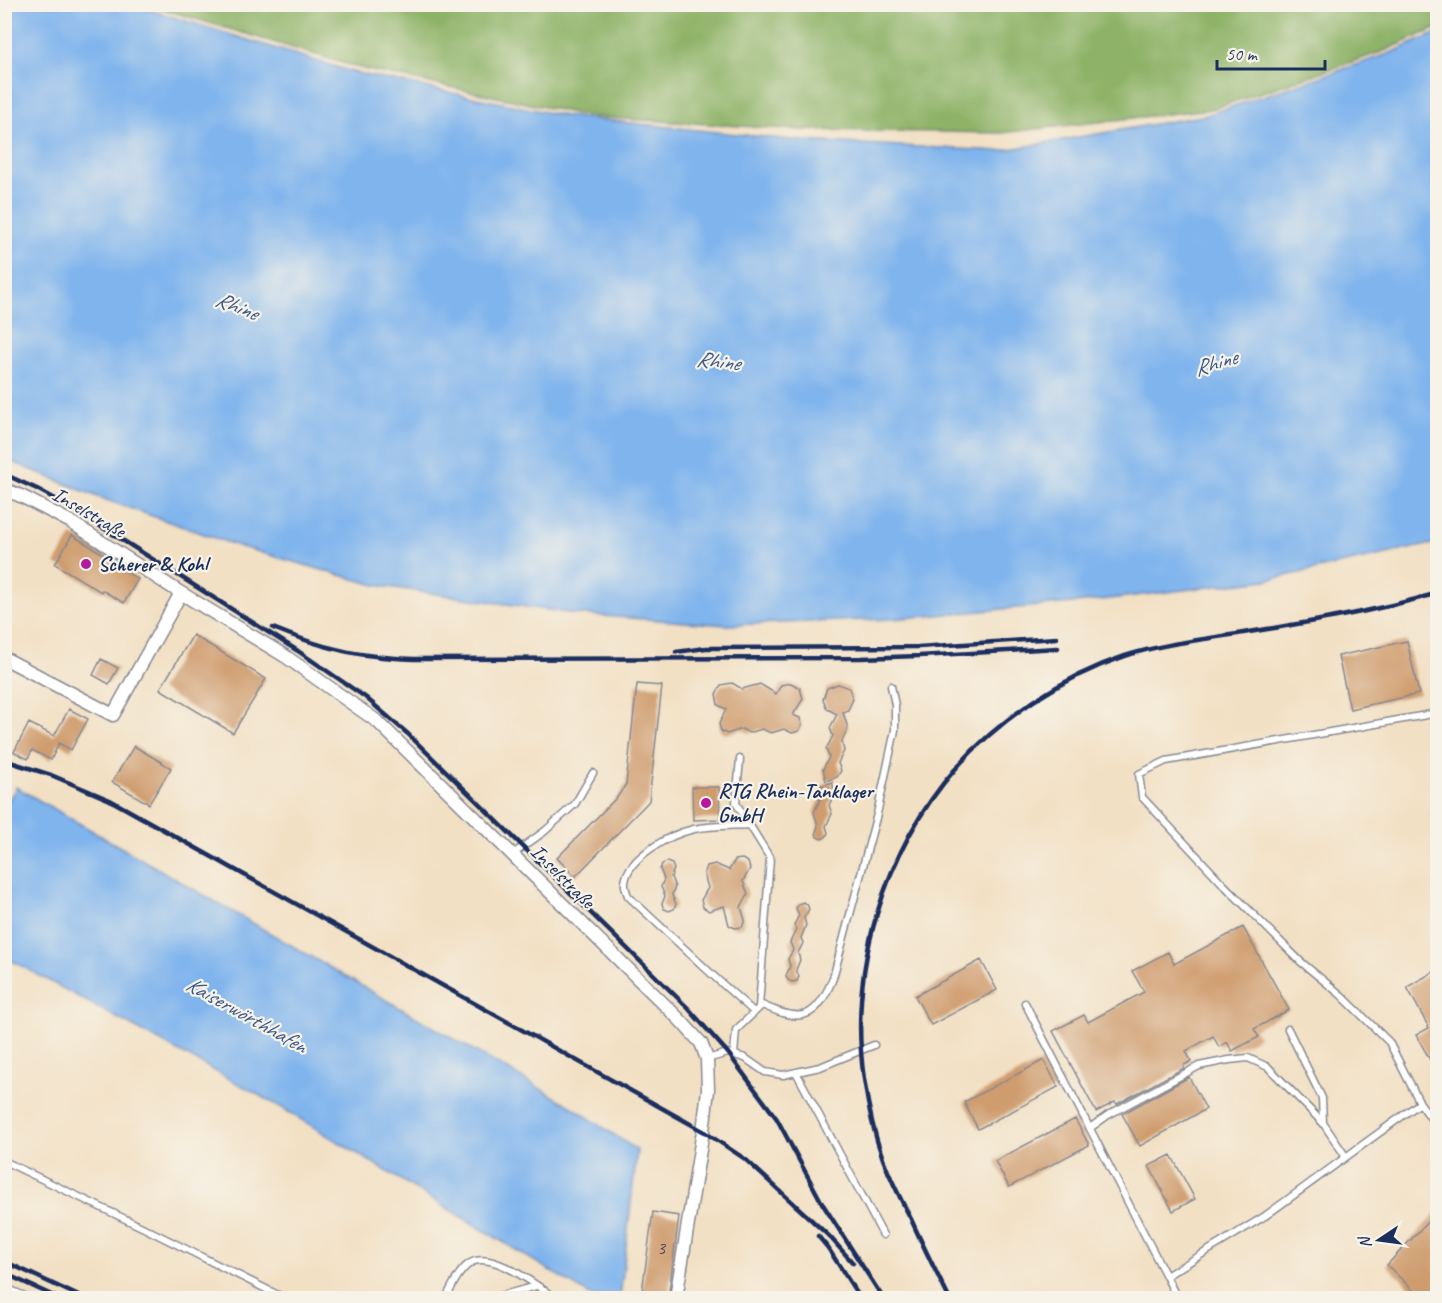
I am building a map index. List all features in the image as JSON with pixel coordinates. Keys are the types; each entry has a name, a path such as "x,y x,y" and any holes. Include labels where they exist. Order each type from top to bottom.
{"street":[{"name":"Inselstraße","path":"4,489 69,521 285,656 378,722 680,1020 700,1043 707,1059 708,1090 676,1299"},
{"path":"4,658 113,715 181,593"}],"lane":[{"path":"734,1055 736,1030 762,1005 798,1016 814,1011 824,998 832,978 877,814 895,730 895,705 891,686"},
{"path":"1437,713 1166,761 1138,774 1142,797 1174,832 1301,962 1341,995 1389,1042 1420,1103 1437,1128"},
{"path":"740,759 736,803 770,858 757,1010"},
{"path":"513,854 545,831 575,804 593,773"},
{"path":"750,825 695,829 680,833 635,860 624,884 628,896 709,973 757,1010"},
{"path":"1025,1003 1176,1296 1167,1299"},
{"path":"1288,1029 1322,1098 1323,1123"},
{"path":"707,1059 728,1053 745,1058 765,1072 783,1075 820,1067 874,1045"},
{"path":"1089,1128 1108,1115 1199,1066 1248,1058 1268,1067 1323,1123 1346,1157"},
{"path":"796,1072 883,1234"},
{"path":"1166,1276 1265,1216 1420,1103"},
{"path":"4,1161 284,1299"},
{"path":"446,1299 455,1280 468,1264 475,1260 485,1259 512,1270 555,1299"},
{"path":"492,1299 536,1286"},
{"path":"4,1287 29,1299"}],"green space":[{"path":"1437,4 1437,28 1384,51 1212,109 1001,133 804,130 593,117 363,69 149,5"}],"water":[{"name":"Rhine","path":"4,5 134,5 356,73 565,116 803,141 999,151 1207,115 1388,54 1437,33 1437,543 1267,580 1084,602 892,619 727,625 575,614 375,585 238,546 98,497 5,459"},
{"name":"Kaiserwörthhafen","path":"16,787 574,1108 637,1150 620,1298 595,1298 279,1106 5,957 5,798 9,800"}],"building":[{"name":"Scherer & Kohl","path":"72,535 118,563 116,566 138,579 124,603 55,564"},
{"path":"193,635 266,679 233,733 160,689"},
{"path":"1407,641 1419,694 1350,709 1338,656"},
{"path":"101,659 118,668 109,684 93,675"},
{"path":"732,683 742,689 760,684 776,694 781,685 791,683 800,688 803,699 793,715 800,718 802,725 799,731 792,733 784,729 771,733 762,729 749,733 742,729 727,734 721,731 719,724 726,709 718,705 716,694 721,685"},
{"path":"637,684 662,686 649,801 575,877 557,858 618,796 626,784"},
{"path":"838,684 849,688 853,699 848,710 843,712 848,729 842,741 844,751 838,763 841,771 837,777 826,781 823,769 829,757 826,749 833,736 830,728 837,714 827,709 823,699 827,688"},
{"path":"69,709 88,719 71,750 59,743 51,760 32,750 28,759 14,752 29,723 54,736"},
{"path":"134,746 171,768 149,804 112,782"},
{"path":"832,782 835,793 829,805 832,814 826,826 828,833 822,839 817,837 816,832 818,826 814,812 820,800 817,792 820,786"},
{"name":"RTG Rhein-Tanklager GmbH","path":"692,787 719,787 720,819 693,820"},
{"path":"742,859 748,862 750,869 743,881 748,894 741,907 745,920 742,927 735,928 729,925 724,906 709,911 703,907 701,900 708,888 704,874 707,866 715,864 729,870 735,860"},
{"path":"667,862 672,864 674,869 671,877 675,887 672,895 676,904 674,909 669,911 664,909 662,904 665,896 661,887 664,879 660,869 662,864"},
{"path":"803,902 809,909 804,918 806,925 801,938 803,943 798,953 800,960 796,970 799,976 797,981 792,982 786,976 790,966 788,959 793,950 790,942 796,930 794,925 799,915 796,908"},
{"path":"1243,927 1289,1010 1254,1029 1259,1037 1232,1051 1227,1042 1219,1047 1213,1036 1186,1051 1191,1061 1183,1066 1184,1068 1117,1104 1115,1102 1096,1112 1053,1031 1084,1015 1088,1022 1144,992 1132,971 1168,952 1174,964"},
{"path":"981,960 997,990 931,1025 915,996"},
{"path":"1437,970 1437,1072 1416,1035 1429,1028 1407,987"},
{"path":"1044,1060 1058,1087 978,1129 964,1102"},
{"path":"1189,1077 1206,1109 1140,1146 1122,1114"},
{"path":"1075,1119 1089,1145 1009,1187 995,1161"},
{"path":"1171,1155 1195,1199 1173,1211 1149,1166"},
{"path":"653,1212 679,1216 668,1299 641,1299"},
{"path":"1437,1212 1437,1299 1422,1299 1387,1265"}],"railway":[{"path":"4,474 70,507 298,651 365,697 408,734 688,1008 728,1053 777,1119 822,1203 883,1298"},
{"path":"949,1298 886,1167 872,1120 864,1079 860,1038 867,954 877,913 891,873 909,835 931,800 974,749 1013,716 1056,687 1101,665 1155,648 1344,616 1438,593"},
{"path":"273,628 298,638 349,652 414,659 861,658 1058,648"},
{"path":"676,652 706,648 918,647 1057,638"},
{"path":"4,760 51,775 110,800 703,1131 745,1159 830,1237 853,1263"},
{"path":"818,1236 860,1298"},
{"path":"4,1261 83,1298"},
{"path":"4,1273 58,1298"}],"place":[{"name":"Scherer & Kohl","path":"86,564"},
{"name":"RTG Rhein-Tanklager GmbH","path":"706,803"}]}
